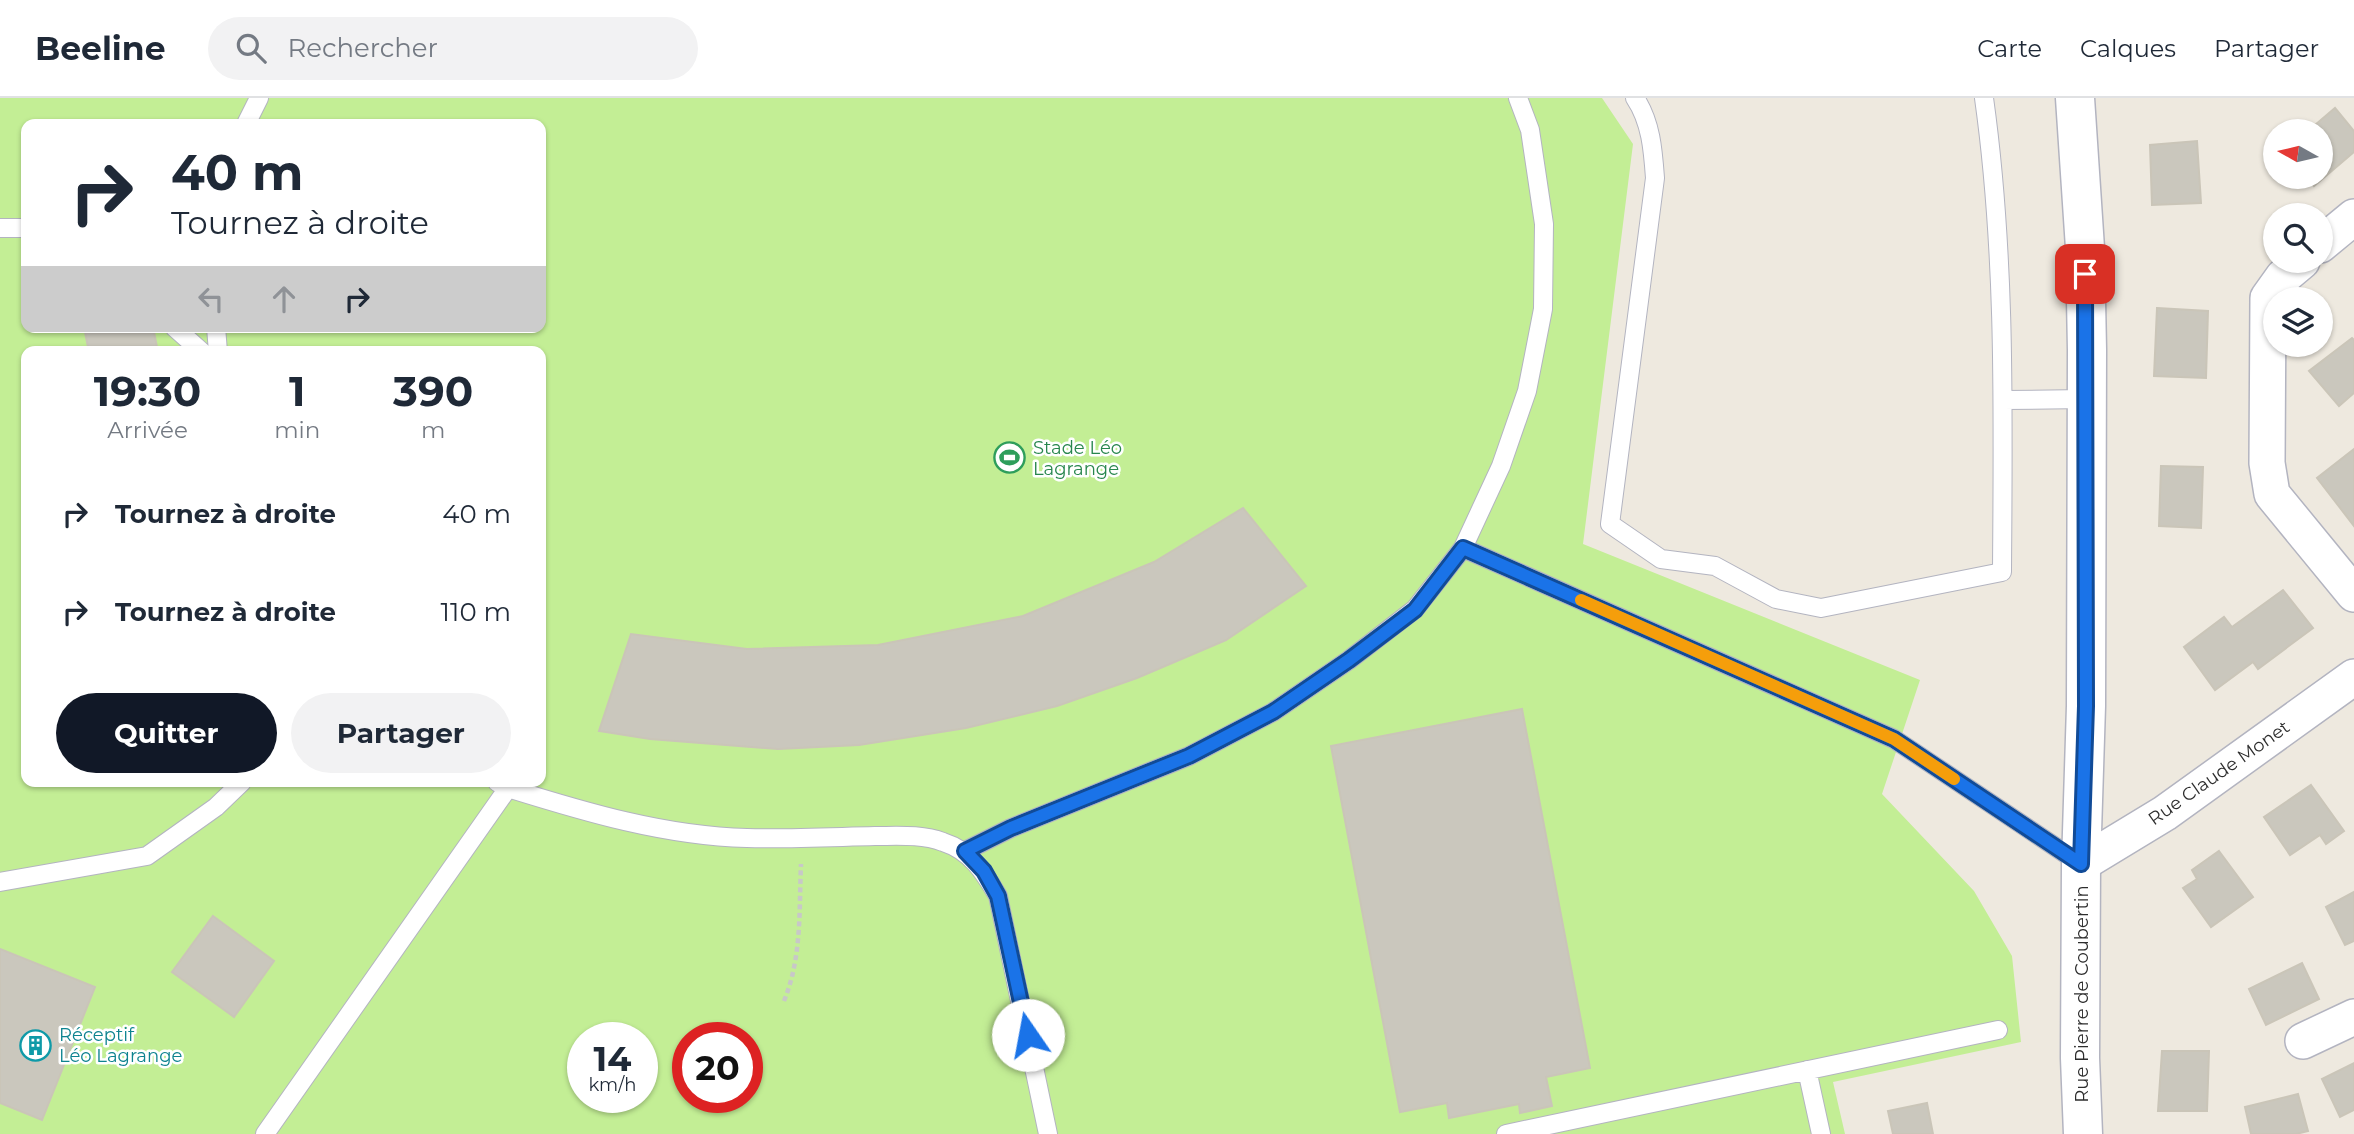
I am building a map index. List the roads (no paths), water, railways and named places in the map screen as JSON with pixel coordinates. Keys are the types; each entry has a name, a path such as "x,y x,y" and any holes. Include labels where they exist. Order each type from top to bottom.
{"main road":[{"name":"Rue Pierre de Coubertin","path":"2075,98 2085,248 2086,706 2081,864 2080,1058 2083,1134"}],"street":[{"path":"2333,234 2354,217"},
{"path":"2288,273 2268,298 2268,473 2272,494 2354,594"},
{"name":"Rue Claude Monet","path":"2081,864 2165,813 2354,677"},
{"path":"2303,1041 2354,1017"}],"lane":[{"path":"248,119 259,98"},
{"path":"965,851 1011,828 1189,756 1273,712 1349,660 1415,610 1463,548 1501,466 1527,391 1543,309 1544,224 1530,130 1518,98"},
{"path":"1635,98 1652,137 1655,178 1610,524 1661,559 1715,566 1776,599 1821,608 2003,572 2003,400 1995,183 1984,98"},
{"path":"0,228 21,228"},
{"path":"181,333 195,346"},
{"path":"2003,400 2086,399"},
{"path":"1463,548 1894,739 2081,864"},
{"path":"1,883 147,856 216,807 237,787"},
{"path":"265,1134 501,787"},
{"path":"508,787 593,814 671,830 745,838 913,836 941,841 965,851 984,871 998,896 1048,1134"},
{"path":"1506,1134 1998,1030"},
{"path":"1807,1070 1821,1134"}],"place":[{"name":"Stade Léo Lagrange","path":"1010,458"},
{"name":"Réceptif Léo Lagrange","path":"36,1045"}]}
